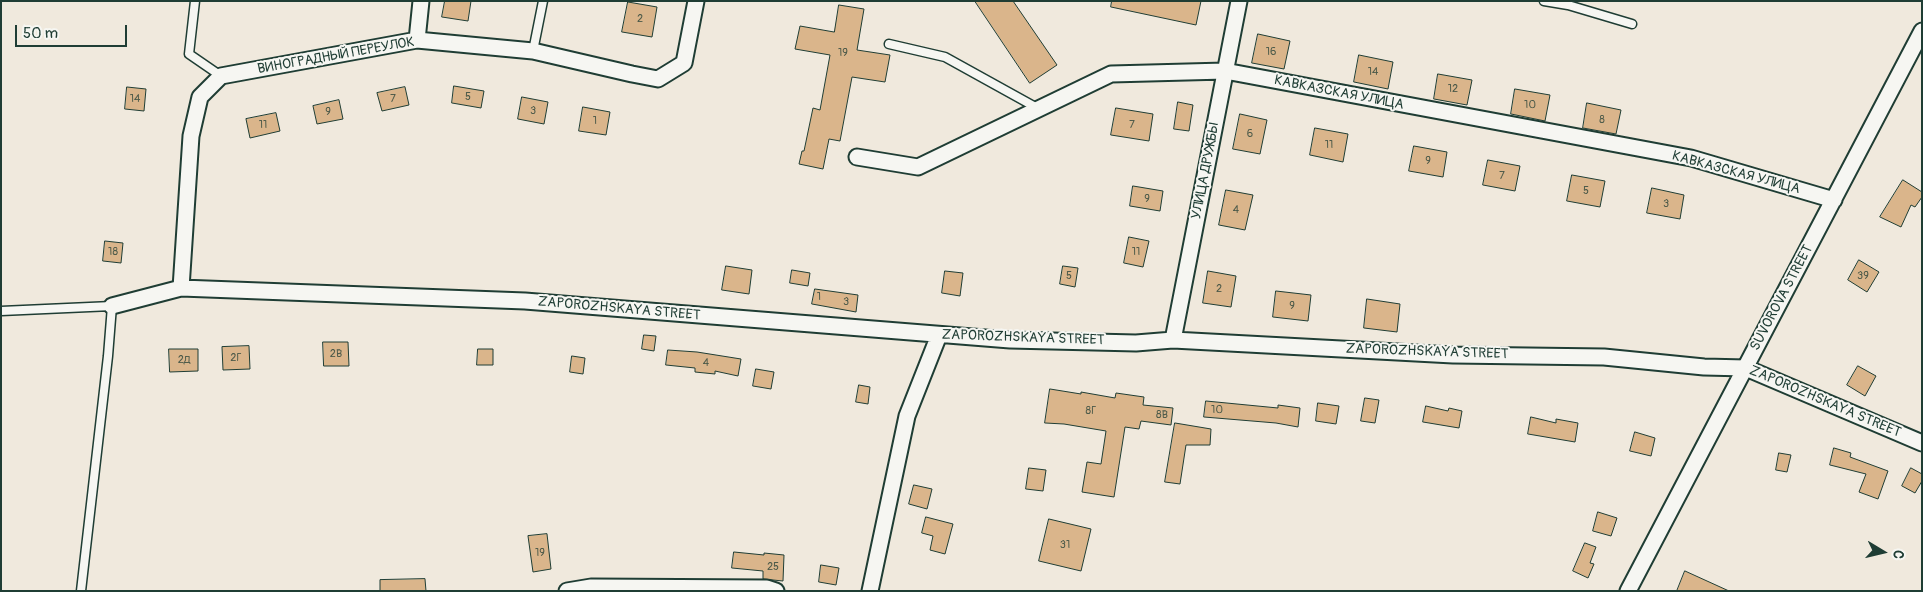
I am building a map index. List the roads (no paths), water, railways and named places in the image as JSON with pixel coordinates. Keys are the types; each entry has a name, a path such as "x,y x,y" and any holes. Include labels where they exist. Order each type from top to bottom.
{"street":[{"path":"417,40 421,1"},
{"name":"ВИНОГРАДНЫЙ ПЕРЕУЛОК","path":"222,76 417,40 533,51 658,79 684,63 696,1"},
{"name":"УЛИЦА ДРУЖБЫ","path":"1173,340 1239,1"},
{"name":"SUVOROVA STREET","path":"1628,591 1922,30"},
{"name":"КАВКАЗСКАЯ УЛИЦА","path":"857,157 918,167 1111,74 1225,71 1692,158 1834,200"},
{"path":"181,288 191,136 200,98 222,76"},
{"name":"ZAPOROZHSKAYA STREET","path":"112,306 181,288 524,302 1010,340 1126,342 1173,340 1453,355 1604,357 1704,367 1746,368 1922,443"},
{"path":"870,591 907,416 939,335"},
{"path":"567,591 590,589 767,588 776,591"}],"lane":[{"path":"195,1 189,54 222,76"},
{"path":"533,51 543,1"},
{"path":"1544,1 1632,24"},
{"path":"889,44 945,57 1039,109"},
{"path":"1,310 112,306 81,591"}]}
